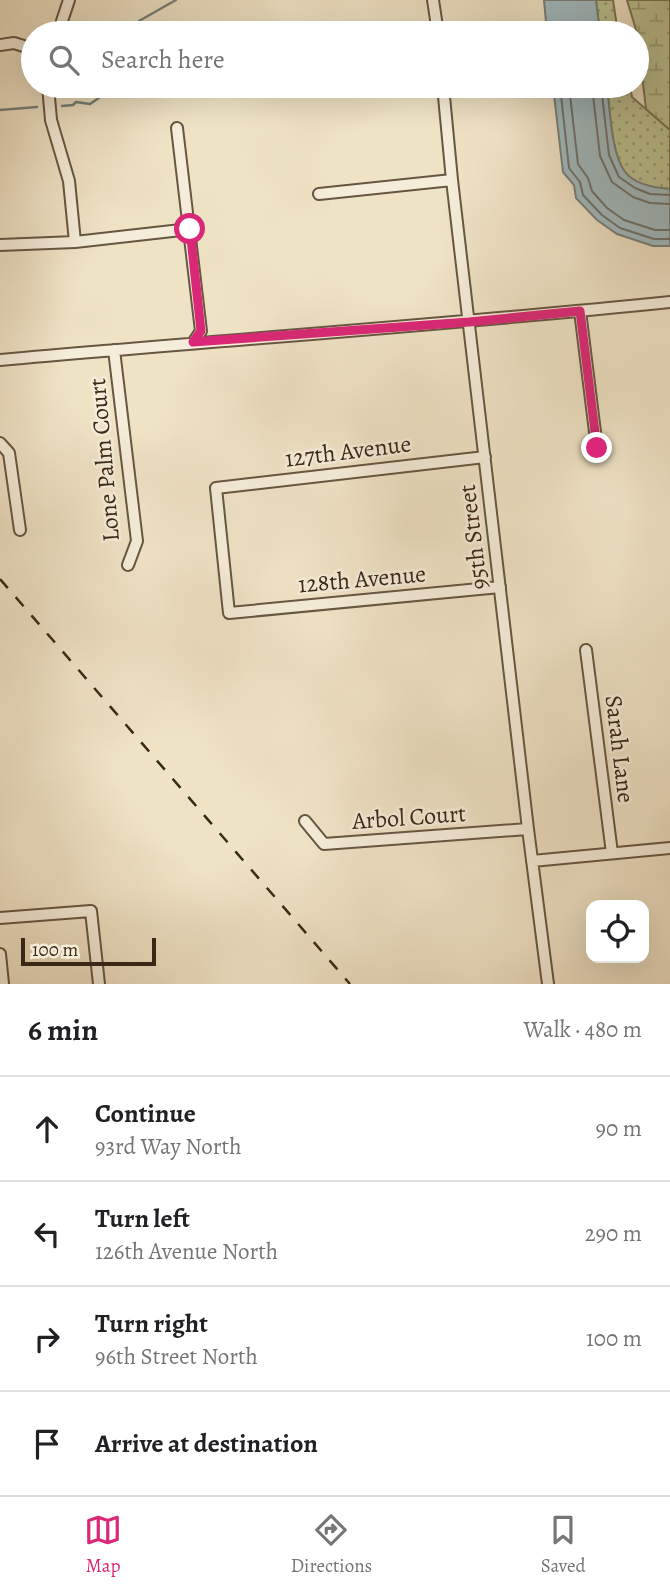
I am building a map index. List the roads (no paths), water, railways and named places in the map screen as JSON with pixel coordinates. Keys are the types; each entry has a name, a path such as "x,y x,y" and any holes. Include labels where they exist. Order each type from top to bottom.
{"street":[{"path":"62,21 69,0"},
{"path":"433,0 436,21"},
{"path":"0,45 14,43 21,45"},
{"path":"49,98 51,120 69,181 75,242"},
{"name":"95th Street","path":"444,98 548,984"},
{"path":"177,128 201,331 193,342"},
{"path":"319,194 453,180"},
{"path":"0,246 75,242 190,229"},
{"path":"0,360 193,342 469,322 670,302"},
{"path":"580,311 597,448"},
{"name":"Lone Palm Court","path":"114,350 137,541 128,565"},
{"path":"0,443 9,453 20,530"},
{"name":"127th Avenue","path":"229,613 216,488 485,457"},
{"name":"128th Avenue","path":"229,613 500,587"},
{"name":"Sarah Lane","path":"586,650 612,853"},
{"name":"Arbol Court","path":"305,821 324,844 528,829"},
{"path":"532,861 670,848"},
{"path":"0,918 91,911 99,984"},
{"path":"0,954 4,984"}],"water":[{"path":"544,0 596,0 599,21 546,21"},
{"path":"554,98 608,98 614,143 625,172 640,183 670,189 670,246 653,246 617,234 597,220 576,198 574,185 563,172"}],"waterway":[{"path":"139,21 176,0"},
{"path":"62,106 76,102 90,104 99,98"},
{"path":"0,110 37,107"}],"railway":[{"path":"0,579 350,984"}]}
